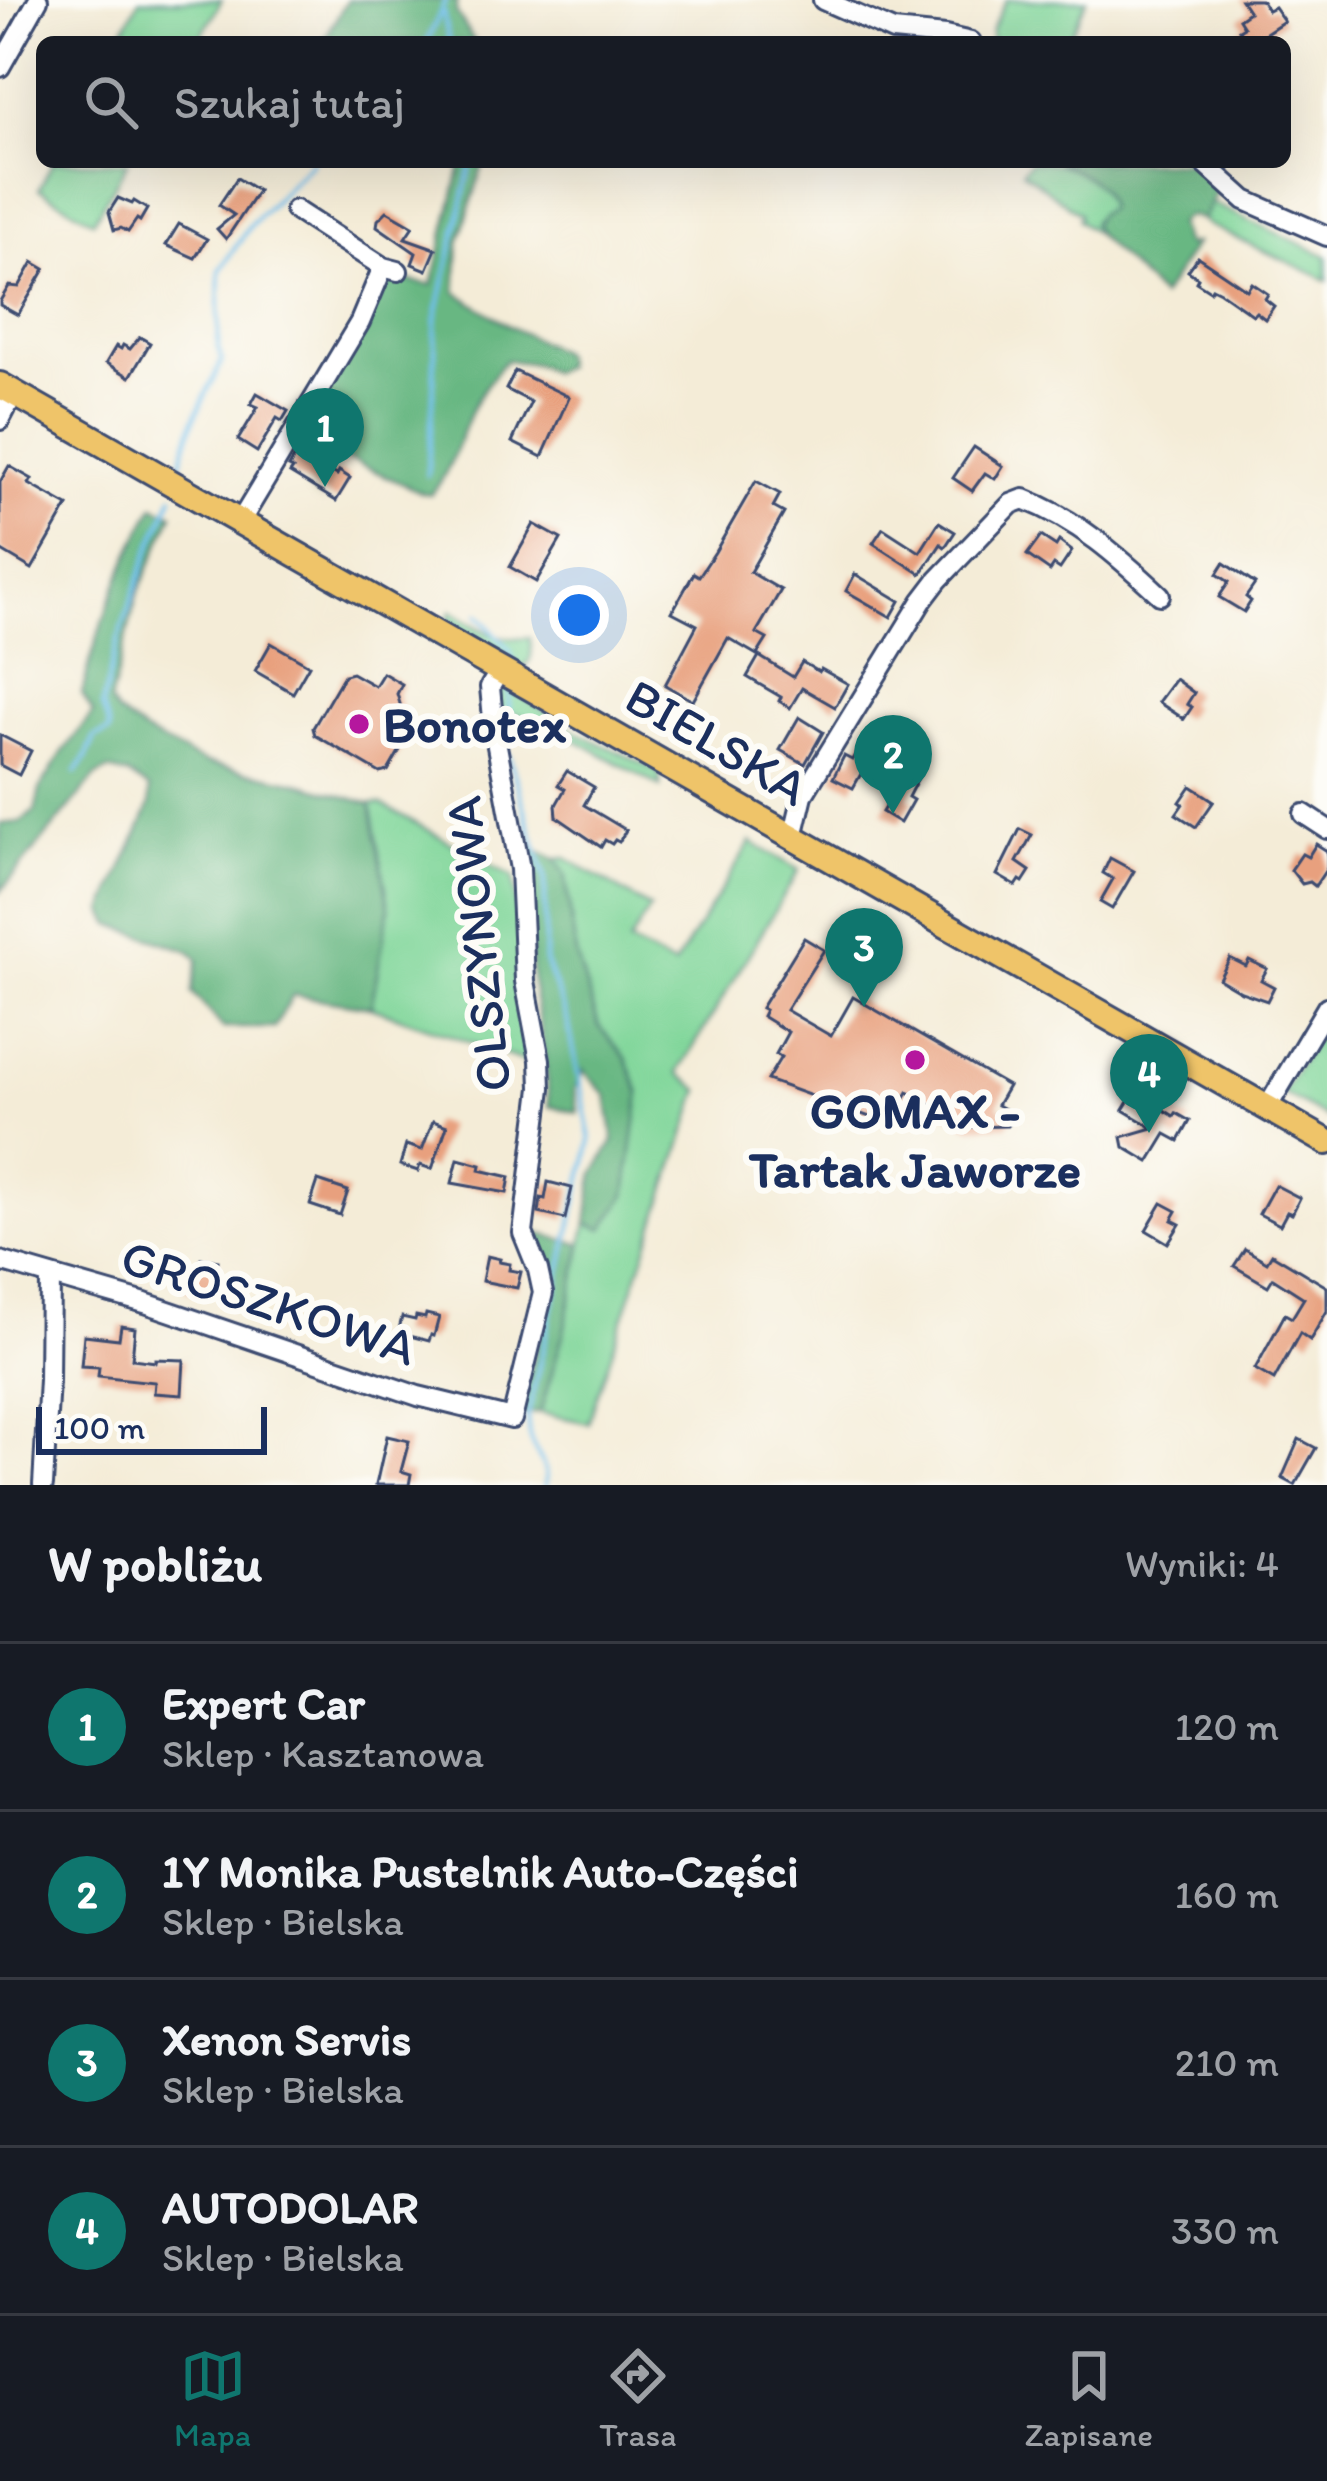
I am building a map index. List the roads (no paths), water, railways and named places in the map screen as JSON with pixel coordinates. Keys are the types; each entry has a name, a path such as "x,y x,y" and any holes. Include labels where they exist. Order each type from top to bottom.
{"main road":[{"name":"BIELSKA","path":"7,389 1327,1142"}],"street":[{"path":"0,67 38,0"},
{"path":"823,0 892,32 945,36"},
{"path":"1210,168 1244,200 1327,236"},
{"path":"240,522 390,269 295,211"},
{"path":"0,420 7,389"},
{"path":"793,837 803,795 922,602 1011,504 1024,499 1051,510 1105,544 1160,596"},
{"name":"OLSZYNOWA","path":"500,670 490,687 494,730 520,868 525,981 541,1088 523,1232 543,1293 512,1419"},
{"path":"1304,814 1327,830"},
{"path":"1267,1108 1327,1007"},
{"name":"GROSZKOWA","path":"0,1261 145,1303 418,1396 512,1419"},
{"path":"43,1485 50,1276"}],"waterway":[{"path":"430,36 446,0"},
{"path":"443,12 448,36"},
{"path":"178,471 194,419 222,361 218,347 220,270 249,227 306,168"},
{"path":"427,475 436,318 471,168"},
{"path":"76,772 95,737 109,732 102,706 118,640 173,496"},
{"path":"478,615 509,649 514,663"},
{"path":"509,687 509,712"},
{"path":"508,732 509,719"},
{"path":"508,753 545,877 545,961 568,1022 591,1140 527,1418 545,1485"}],"place":[{"name":"Expert Car","path":"325,487"},
{"name":"Bonotex","path":"359,724"},
{"name":"1Y Monika Pustelnik Auto-Części","path":"893,814"},
{"name":"Xenon Servis","path":"864,1007"},
{"name":"GOMAX - Tartak Jaworze","path":"915,1060"},
{"name":"AUTODOLAR","path":"1149,1133"}]}
